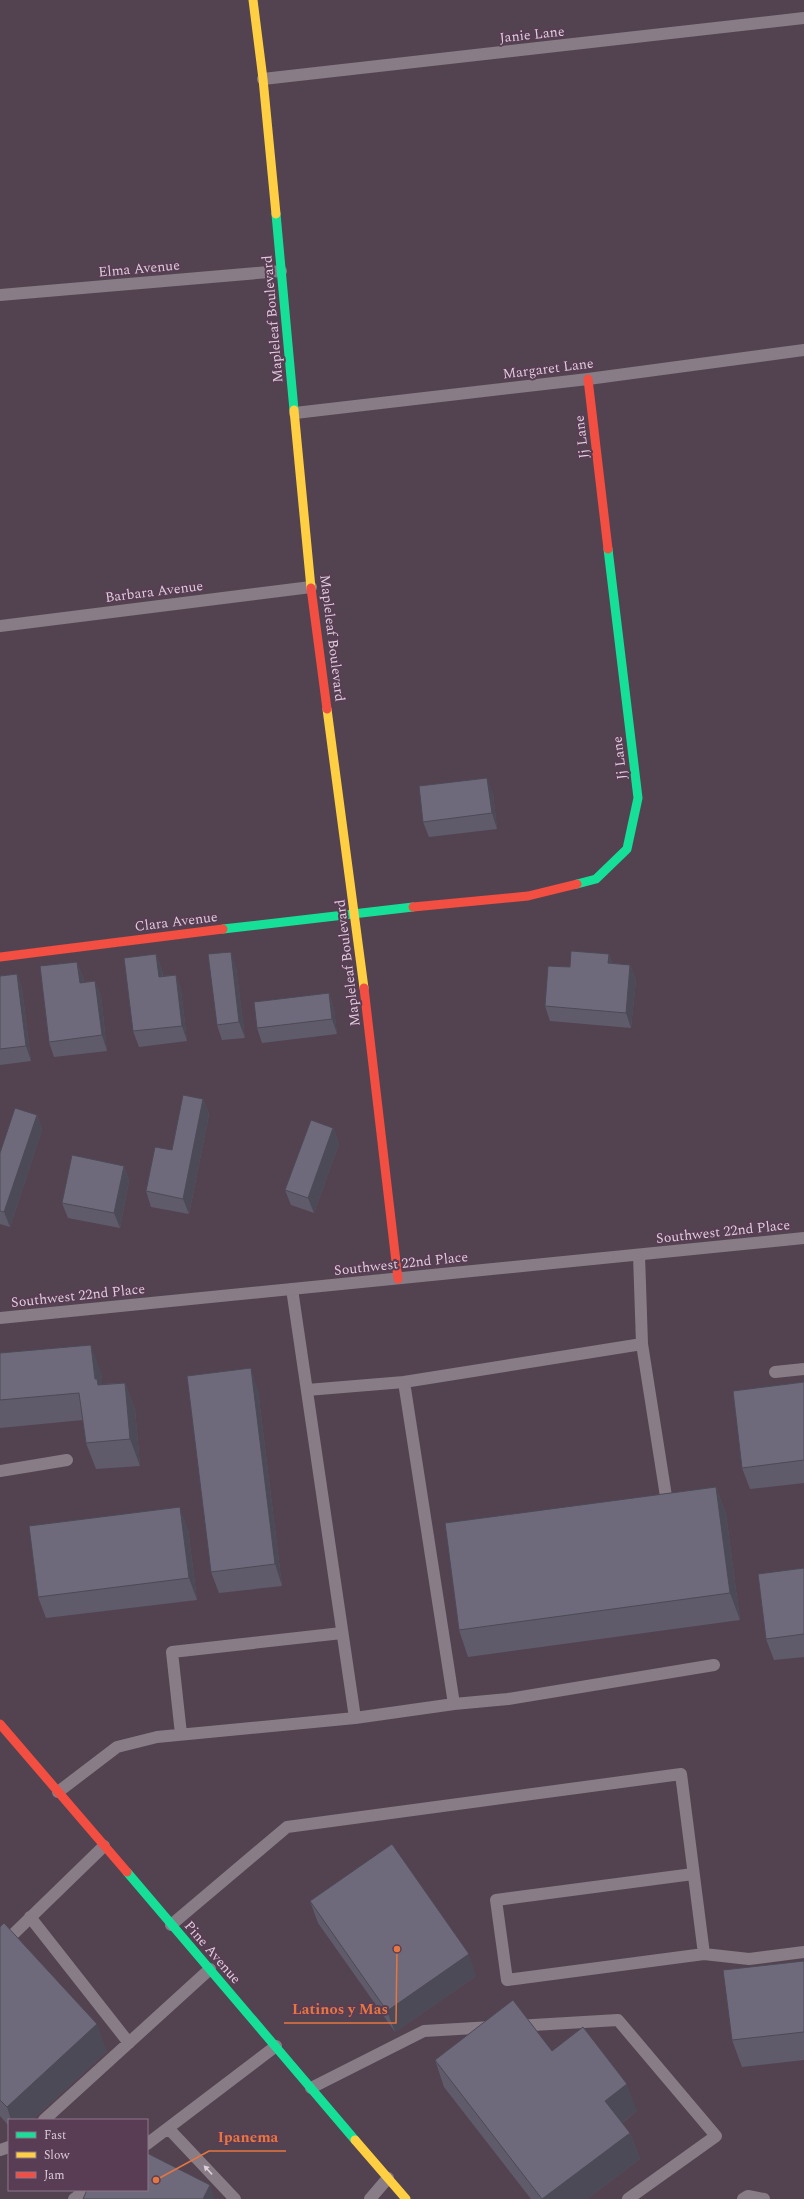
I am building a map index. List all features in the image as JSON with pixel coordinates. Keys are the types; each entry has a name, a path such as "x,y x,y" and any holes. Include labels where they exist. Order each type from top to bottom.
{"main road":[{"name":"Mapleleaf Boulevard","path":"253,0 263,80 282,271 311,587 355,912 398,1279"},
{"name":"Jj Lane","path":"355,912 528,896 596,880 627,850 638,798 588,379"},
{"name":"Clara Avenue","path":"0,957 355,912"},
{"name":"Pine Avenue","path":"0,1724 406,2199"}],"street":[{"name":"Janie Lane","path":"263,80 804,18"},
{"name":"Elma Avenue","path":"0,295 282,271"},
{"name":"Margaret Lane","path":"295,413 588,379 804,350"},
{"name":"Barbara Avenue","path":"0,626 311,587"},
{"name":"Southwest 22nd Place","path":"0,1318 804,1238"},
{"path":"638,1255 642,1344 669,1512"},
{"path":"292,1289 355,1718"},
{"path":"307,1390 404,1382 642,1344"},
{"path":"776,1372 804,1369"},
{"path":"404,1382 454,1704"},
{"path":"0,1471 67,1460"},
{"path":"181,1734 172,1652 342,1633"},
{"path":"58,1792 117,1747 158,1737 355,1718 454,1704 508,1699 714,1666"},
{"path":"171,1925 287,1827 681,1774 704,1954"},
{"path":"0,1947 104,1846"},
{"path":"693,1874 496,1900 507,1980 704,1954 749,1959 804,1952"},
{"path":"30,1917 129,2043"},
{"path":"45,2119 210,1969"},
{"path":"311,2088 424,2031 618,2020 716,2136 628,2199"},
{"path":"148,2143 276,2046"},
{"path":"168,2128 235,2199"},
{"path":"370,2199 388,2178"},
{"path":"74,2199 85,2191"},
{"path":"743,2199 748,2196 764,2199"}],"building":[{"path":"487,778 492,813 423,822 419,786"},
{"path":"571,951 609,954 608,963 630,965 626,1013 545,1006 548,966 570,967"},
{"path":"231,952 239,1022 217,1025 208,954"},
{"path":"156,954 159,977 176,975 182,1026 133,1031 124,958"},
{"path":"77,962 80,983 95,981 102,1035 49,1042 40,966"},
{"path":"17,974 26,1046 0,1049 0,976"},
{"path":"329,993 332,1019 257,1028 254,1002"},
{"path":"183,1095 203,1099 183,1199 146,1191 155,1147 172,1150"},
{"path":"15,1108 37,1115 4,1212 0,1211 0,1153"},
{"path":"311,1120 333,1128 308,1198 285,1190"},
{"path":"72,1155 124,1166 114,1213 62,1203"},
{"path":"91,1345 95,1379 97,1379 98,1385 125,1383 130,1439 86,1443 79,1393 0,1400 0,1353"},
{"path":"251,1368 275,1564 211,1572 187,1376"},
{"path":"804,1382 804,1460 742,1468 733,1391"},
{"path":"716,1487 730,1593 459,1630 445,1523"},
{"path":"180,1507 189,1578 38,1597 29,1526"},
{"path":"804,1568 804,1634 766,1639 758,1574"},
{"path":"392,1844 469,1954 387,2011 310,1901"},
{"path":"4,1923 97,2024 7,2107 0,2100 0,1927"},
{"path":"804,1961 804,2032 732,2040 723,1970"},
{"path":"513,2000 552,2051 583,2027 627,2084 605,2101 630,2133 542,2199 435,2060"},
{"path":"148,2154 210,2185 203,2199 83,2199 87,2191 148,2191"}],"traffic: fast":[{"path":"276,214 294,410"},
{"path":"577,884 596,879 627,849 638,798 608,549"},
{"path":"223,929 413,907"},
{"path":"127,1872 355,2140"}],"traffic: slow":[{"path":"253,0 263,79 276,214"},
{"path":"294,410 311,588"},
{"path":"327,709 364,988"},
{"path":"355,2140 406,2199"}],"traffic: jam":[{"path":"588,379 608,549"},
{"path":"311,588 327,709"},
{"path":"413,907 528,896 577,884"},
{"path":"0,957 223,929"},
{"path":"364,988 398,1279"},
{"path":"0,1724 127,1872"}],"place":[{"name":"Latinos y Mas","path":"397,1949"},
{"name":"Ipanema","path":"156,2180"}]}
